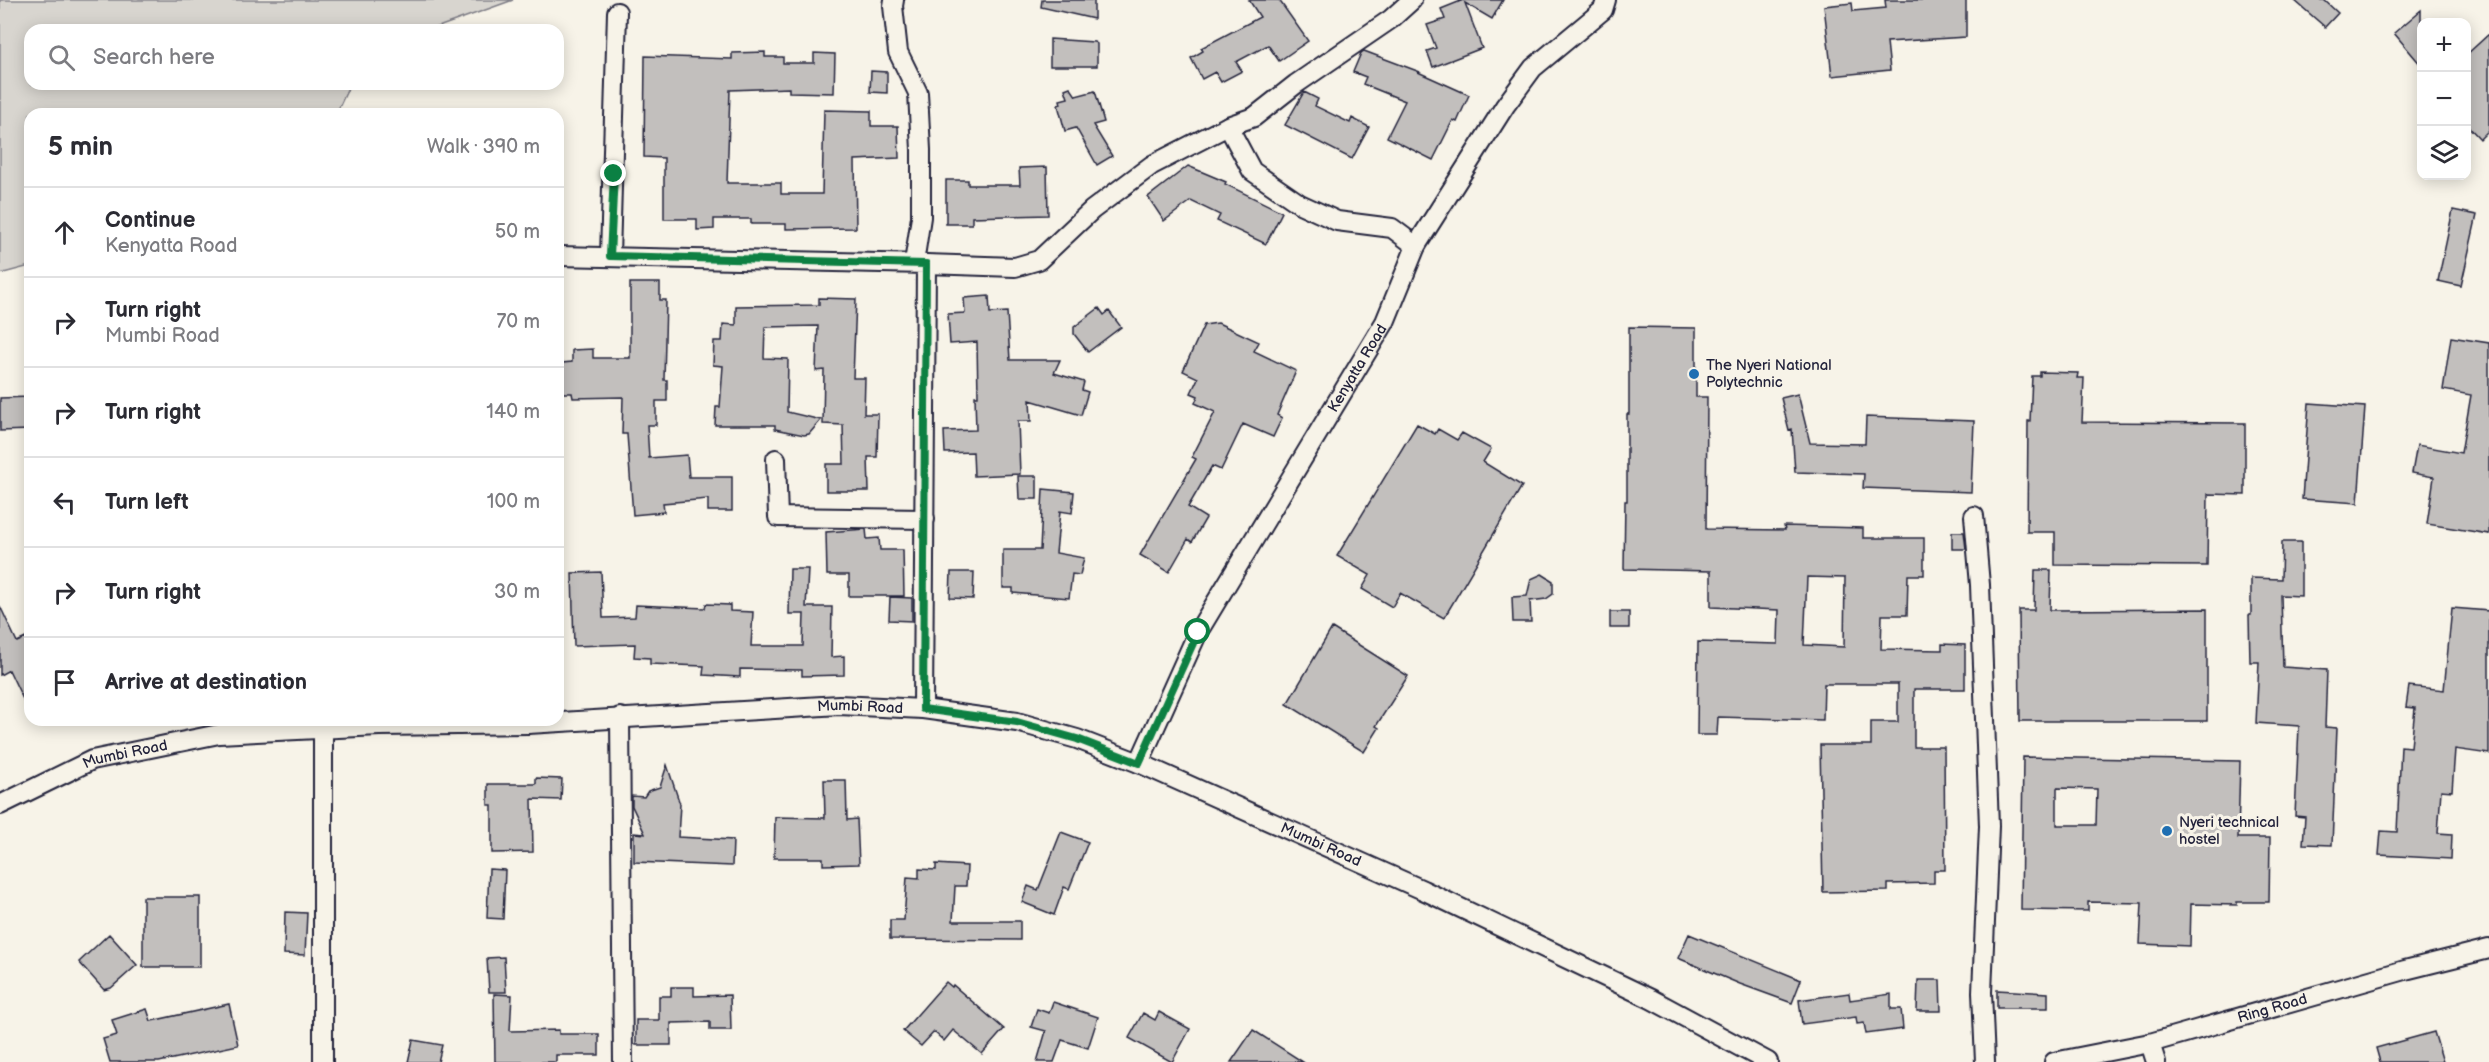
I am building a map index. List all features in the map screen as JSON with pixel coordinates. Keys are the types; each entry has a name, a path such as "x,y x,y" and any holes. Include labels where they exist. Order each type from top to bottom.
{"street":[{"path":"894,0 898,52 918,93 921,150 920,264 925,519 923,709"},
{"path":"564,256 1015,267 1039,260 1092,210 1152,165 1228,126 1254,117 1296,84 1391,19 1412,0"},
{"name":"Kenyatta Road","path":"1139,763 1198,632 1385,322 1416,246 1533,68 1603,10 1606,0"},
{"path":"610,256 617,12"},
{"path":"1228,126 1252,171 1300,204 1337,221 1392,228 1416,246"},
{"path":"776,459 778,517 925,519"},
{"path":"1974,516 1980,585 1989,826 1982,992 1985,1062"},
{"name":"Mumbi Road","path":"564,720 839,705 923,709 1017,722 1077,739 1139,763 1423,890 1651,999 1768,1062"},
{"path":"620,717 623,1062"},
{"name":"Mumbi Road","path":"0,805 92,760 219,734 411,726"},
{"path":"323,729 323,1062"},
{"name":"Ring Road","path":"2054,1062 2150,1044 2405,970 2489,949"},
{"path":"2150,1044 2156,1062"}],"shaded area":[{"path":"0,0 513,0 447,24 24,24 24,90 347,90 339,108 24,108 24,268 0,274"}],"building":[{"path":"1042,0 1094,0 1094,19 1041,7"},
{"path":"1249,0 1279,0 1308,41 1279,61 1268,45 1236,62 1242,71 1221,82 1215,72 1202,79 1191,58 1203,51 1201,48 1260,17"},
{"path":"1459,0 1503,0 1492,19 1465,3 1482,48 1433,67 1427,51 1436,48 1427,25 1445,19 1441,9 1461,1"},
{"path":"1885,0 1966,0 1966,37 1887,42 1890,70 1832,76 1824,6 1852,3 1853,11 1886,8"},
{"path":"2294,0 2324,0 2338,13 2325,27"},
{"path":"2421,10 2421,18 2417,18 2417,60 2394,33"},
{"path":"2489,34 2489,130 2480,139 2471,129 2471,50"},
{"path":"1050,39 1094,42 1097,44 1097,66 1050,66"},
{"path":"1364,51 1420,72 1418,72 1469,95 1457,122 1453,120 1433,160 1387,137 1405,101 1363,84 1366,77 1353,72"},
{"path":"765,52 765,57 783,57 783,63 814,63 814,53 835,54 834,93 789,92 789,88 730,90 727,183 781,183 781,194 822,194 824,110 871,111 871,126 898,126 899,158 855,160 856,228 786,229 786,224 751,224 751,219 714,219 714,229 697,230 697,219 664,219 664,158 644,157 645,56 732,59 732,53"},
{"path":"871,71 887,72 887,93 870,92"},
{"path":"1070,87 1076,96 1095,91 1104,122 1093,125 1112,156 1097,165 1076,128 1065,131 1058,105 1061,104 1060,100 1068,98 1065,89"},
{"path":"1304,92 1318,99 1315,106 1350,123 1352,118 1369,127 1352,159 1285,125"},
{"path":"1188,166 1226,182 1225,184 1282,212 1266,244 1217,221 1220,215 1191,201 1164,221 1148,197"},
{"path":"1047,167 1048,215 972,217 972,224 946,224 946,180 968,180 968,185 1020,185 1019,168"},
{"path":"2453,210 2477,215 2461,286 2438,281"},
{"path":"630,283 660,283 660,300 666,300 664,380 667,380 667,401 656,401 656,425 647,425 649,458 687,455 689,477 732,477 732,511 708,511 708,499 663,503 664,512 633,515 627,434 622,434 623,397 573,398 572,393 564,393 564,363 572,362 572,350 593,349 593,358 630,358"},
{"path":"989,296 990,313 1007,312 1010,360 1060,360 1054,373 1084,382 1082,390 1088,392 1081,415 1030,400 1031,421 1018,421 1020,474 974,476 973,452 945,453 944,431 976,430 975,396 978,396 977,342 950,344 948,314 965,313 964,298"},
{"path":"819,298 856,299 853,378 865,378 864,414 878,414 877,457 868,457 869,491 826,491 826,464 844,464 843,425 823,424 824,370 816,371 818,326 765,327 764,358 788,359 787,412 821,420 809,434 775,429 775,425 715,425 716,407 720,407 723,366 713,365 714,341 722,341 723,324 736,325 736,306 819,305"},
{"path":"1099,308 1104,315 1109,311 1121,327 1088,352 1074,334 1074,327"},
{"path":"1218,323 1259,342 1254,351 1296,371 1277,415 1282,418 1273,437 1243,424 1221,470 1212,466 1188,507 1206,518 1192,542 1188,539 1169,572 1140,555 1196,459 1192,457 1215,412 1195,403 1198,396 1191,393 1198,378 1183,371 1204,325"},
{"path":"1629,327 1696,328 1696,397 1707,397 1706,529 1785,530 1784,526 1863,528 1863,538 1924,538 1924,575 1908,575 1907,615 1882,615 1881,649 1942,650 1942,644 1965,645 1965,689 1914,689 1914,747 1944,747 1945,870 1934,870 1934,883 1888,884 1888,891 1823,892 1820,745 1871,745 1871,722 1898,722 1898,684 1824,684 1823,720 1718,717 1717,735 1697,735 1698,642 1778,644 1779,610 1711,607 1711,571 1624,569 1627,414 1629,414","holes":["1807,577 1845,578 1844,647 1804,645"]},
{"path":"2451,337 2489,343 2489,534 2427,524 2434,477 2412,473 2417,445 2461,453 2471,395 2443,390"},
{"path":"2040,372 2078,373 2077,378 2084,378 2082,422 2245,423 2245,495 2208,494 2207,566 2055,565 2055,532 2027,532 2028,421 2030,421 2032,376 2040,376"},
{"path":"1798,394 1810,443 1865,444 1866,417 1974,421 1971,492 1863,488 1864,474 1795,472 1792,429 1789,430 1781,398"},
{"path":"24,397 24,430 0,431 0,398"},
{"path":"2309,403 2365,407 2358,503 2302,499"},
{"path":"1417,424 1435,434 1438,429 1457,440 1462,433 1491,449 1483,462 1522,486 1444,618 1400,593 1392,607 1362,589 1370,575 1337,556"},
{"path":"1018,476 1037,476 1037,499 1019,499"},
{"path":"1043,489 1074,492 1072,513 1060,511 1056,553 1084,558 1080,575 1072,574 1069,598 1013,593 1013,588 1003,588 1003,550 1040,550"},
{"path":"866,529 867,539 879,538 880,550 903,550 904,596 849,596 849,575 827,575 826,532"},
{"path":"1952,532 1964,532 1966,549 1952,549"},
{"path":"2282,542 2301,542 2301,596 2281,595 2283,667 2327,670 2325,727 2337,728 2332,845 2303,844 2305,817 2295,816 2299,726 2256,723 2259,662 2250,662 2251,578 2281,579"},
{"path":"790,569 808,569 806,607 832,607 831,657 844,656 844,675 802,676 802,670 740,669 740,677 703,675 704,666 650,664 650,658 634,657 635,644 574,646 572,573 601,572 603,618 635,617 636,605 705,608 706,604 730,605 730,611 753,612 751,646 803,646 804,614 789,614"},
{"path":"2035,570 2051,570 2050,610 2207,609 2207,721 2020,721 2019,610 2034,610"},
{"path":"951,572 974,572 973,599 950,598"},
{"path":"1542,574 1553,581 1553,594 1546,599 1530,601 1531,622 1513,622 1512,597 1527,596 1531,579"},
{"path":"890,597 912,598 912,621 889,620"},
{"path":"0,606 17,642 24,639 24,701 9,670 0,675"},
{"path":"2452,608 2489,611 2489,754 2455,749 2452,791 2441,790 2438,833 2452,834 2451,859 2379,855 2381,831 2397,832 2401,746 2411,747 2415,708 2406,707 2409,686 2444,690"},
{"path":"1610,612 1629,612 1629,628 1610,628"},
{"path":"1332,628 1408,676 1376,726 1379,728 1364,752 1287,704"},
{"path":"2023,757 2240,761 2238,838 2270,838 2269,902 2237,902 2237,905 2191,904 2190,946 2140,944 2142,903 2088,902 2088,911 2021,910","holes":["2057,788 2097,789 2096,825 2057,825"]},
{"path":"667,765 680,804 678,837 733,840 732,866 634,862 634,833 645,834 632,806 632,796 644,797 648,791 660,787"},
{"path":"536,778 562,779 561,800 532,799 533,852 492,853 492,805 488,805 488,784 536,784"},
{"path":"824,780 846,780 847,820 857,819 859,864 823,865 823,858 774,858 775,817 825,818"},
{"path":"1061,832 1088,842 1069,889 1064,887 1054,915 1022,902 1028,886 1038,890"},
{"path":"936,864 967,866 966,886 955,886 953,921 1020,921 1020,940 890,939 890,920 904,920 907,877 919,878 919,869 936,870"},
{"path":"489,869 505,870 503,919 487,918"},
{"path":"143,897 200,897 200,967 143,967"},
{"path":"285,912 307,913 305,955 284,954"},
{"path":"109,934 137,965 111,988 104,990 79,962"},
{"path":"1689,934 1801,980 1792,1003 1678,958"},
{"path":"504,957 506,992 489,992 487,958"},
{"path":"1918,980 1940,980 1941,1011 1917,1011"},
{"path":"946,982 952,987 953,985 1004,1029 982,1054 953,1030 944,1041 934,1032 921,1046 903,1031"},
{"path":"671,987 694,987 694,996 730,995 731,1030 710,1030 710,1022 671,1023 671,1045 636,1045 636,1020 659,1020 659,996 671,996"},
{"path":"1997,990 2048,993 2048,1008 1997,1008"},
{"path":"1849,993 1850,1000 1891,994 1891,1009 1901,1009 1903,1029 1866,1034 1864,1023 1857,1024 1856,1017 1802,1024 1799,1000"},
{"path":"494,994 512,995 510,1031 559,1030 559,1034 599,1034 599,1055 556,1055 556,1062 495,1062"},
{"path":"1053,1002 1098,1017 1088,1048 1062,1040 1054,1062 1037,1062 1046,1031 1031,1027 1037,1009 1049,1013"},
{"path":"229,1004 238,1045 159,1062 110,1062 103,1039 117,1035 112,1020 147,1009 151,1021"},
{"path":"1159,1012 1190,1029 1172,1062 1129,1038 1143,1013 1155,1020"},
{"path":"1253,1030 1303,1062 1231,1062"},
{"path":"2434,1032 2443,1062 2380,1062 2376,1048"},
{"path":"413,1040 442,1045 438,1062 408,1062"}],"place":[{"name":"The Nyeri National Polytechnic","path":"1694,374"},
{"name":"Nyeri technical hostel","path":"2167,831"}],"route":[{"path":"614,174 610,256 926,264 923,709 1017,722 1077,739 1139,763 1198,632"}]}
